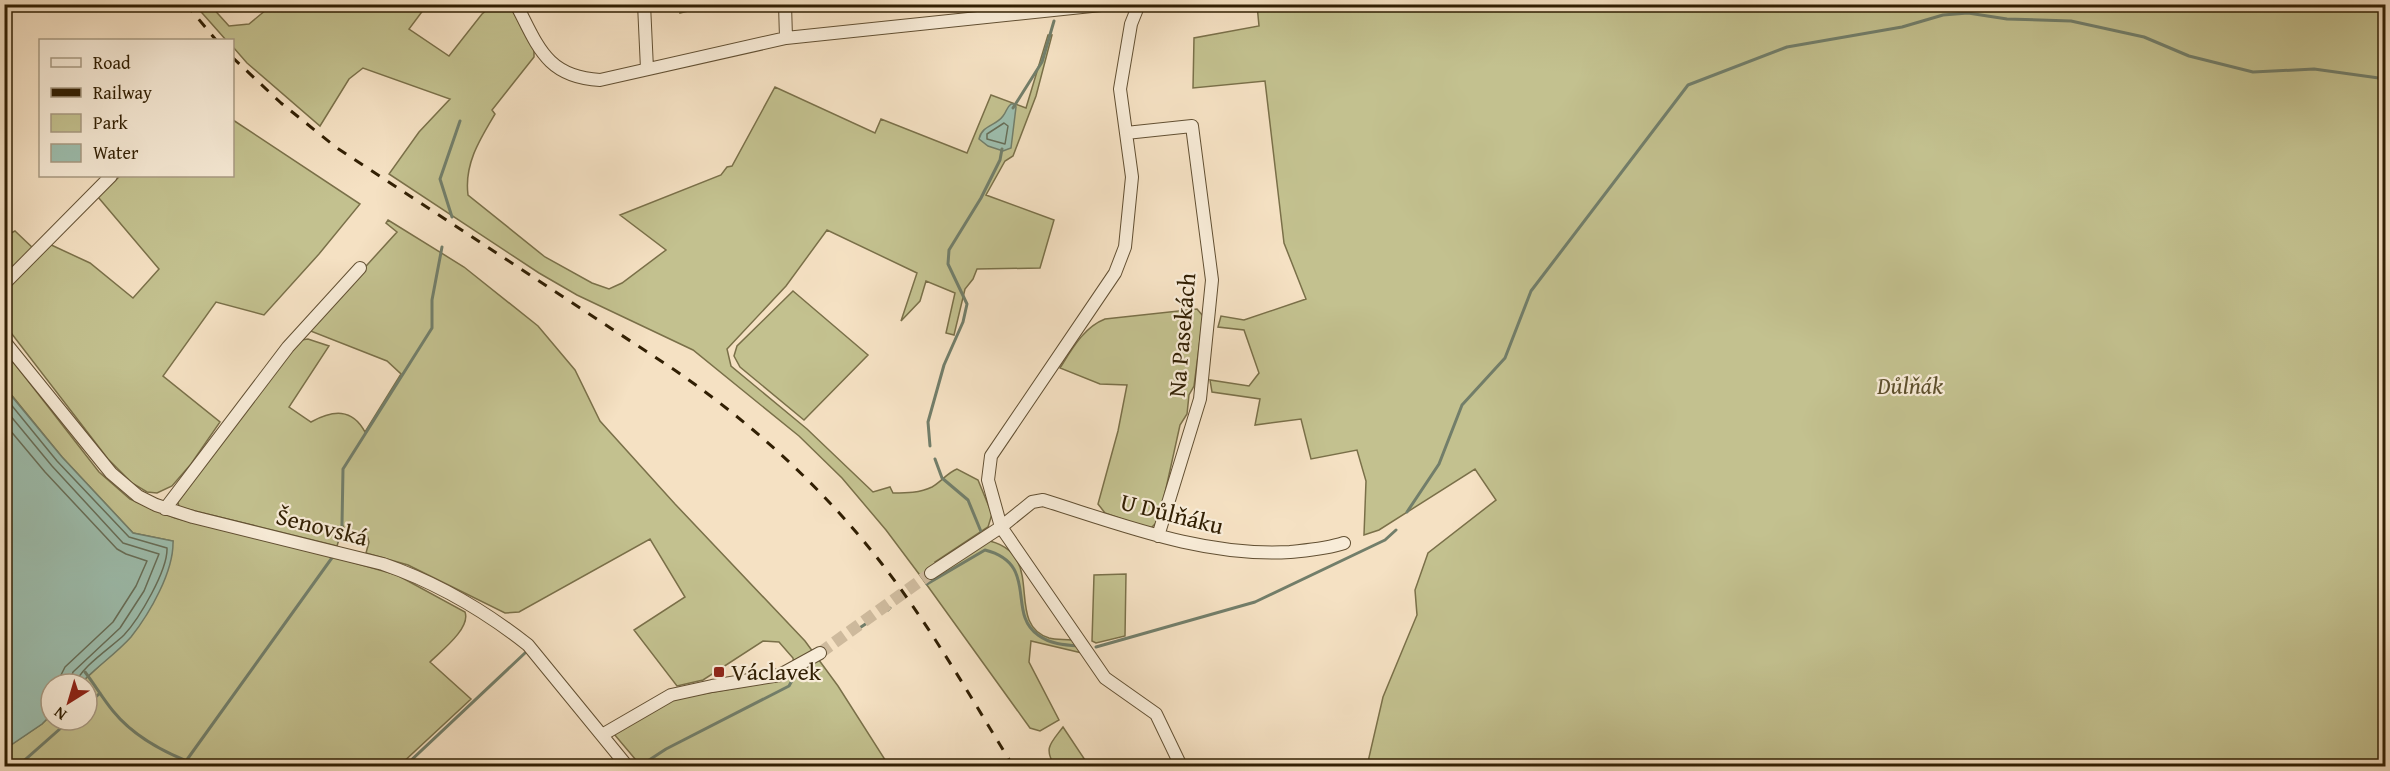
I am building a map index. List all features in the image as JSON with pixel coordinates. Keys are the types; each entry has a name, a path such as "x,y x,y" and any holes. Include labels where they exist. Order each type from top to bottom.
{"street":[{"path":"516,4 547,58 569,75 600,80 786,38 1059,7 1139,5 1131,24 1120,89 1132,177 1125,247 1115,273 991,456 988,480 1001,527 1106,678 1156,714 1181,766"},
{"path":"644,4 647,69"},
{"path":"785,4 786,38"},
{"name":"Na Pasekách","path":"1126,133 1192,126 1212,280 1200,399 1158,536"},
{"path":"4,284 110,177"},
{"path":"165,508 288,347 360,268"},
{"name":"Šenovská","path":"4,340 111,473 138,496 165,508 383,564 438,588 509,630 528,645 627,766"},
{"name":"U Důlňáku","path":"931,573 1001,527 1032,502 1043,500 1158,536 1211,548 1270,553 1326,550 1344,543"},
{"path":"602,735 671,695 780,675 820,653"}],"green space":[{"path":"680,4 712,5 709,8 680,13"},
{"path":"195,5 210,5 229,26 249,24 272,5 427,5 409,29 449,56 482,14 493,5 509,5 534,47 534,57 492,110 495,114 471,162 467,184 468,195 545,257 592,283 609,289 622,283 666,250 620,215 721,175 727,167 732,166 775,87 875,133 881,119 967,153 991,95 1026,108 1048,35 1052,35 1036,96 1013,156 1005,161 986,195 1054,220 1040,268 977,269 965,289 954,335 946,333 955,293 926,281 920,301 901,321 917,273 827,230 786,286 727,349 731,366 807,429 873,492 890,487 893,493 923,490 932,487 957,469 978,480 992,514 988,527 935,562 941,571 985,540 1004,547 1016,558 1021,572 1028,618 1035,630 1049,638 1072,640 1082,653 1031,641 1029,662 1059,720 1040,731 1030,728 886,530 842,478 799,436 693,350 577,295 539,273 389,174 419,132 450,99 363,68 349,79 320,126 247,63 234,48 234,39 225,39"},
{"name":"Důlňák","path":"1257,5 2385,5 2385,766 1367,766 1383,697 1417,615 1415,590 1428,553 1496,500 1475,469 1379,530 1364,535 1366,481 1357,450 1311,459 1301,419 1255,425 1260,399 1212,392 1210,380 1249,386 1259,373 1244,330 1218,327 1221,316 1244,320 1306,299 1284,243 1265,81 1193,88 1194,38 1259,26"},
{"path":"234,121 360,204 264,315 216,302 163,376 220,422 191,464 172,486 157,493 147,492 132,483 108,459 5,325 4,290 47,243 90,263 133,298 159,269 98,197 119,177 234,177"},
{"path":"388,220 464,267 538,326 575,370 600,421 805,641 838,686 889,766 641,766 614,734 673,699 782,680 795,674 793,658 779,642 763,641 703,680 677,686 634,630 685,597 650,539 519,612 505,613 408,565 366,553 369,542 367,535 347,533 343,526 337,546 179,507 178,502 263,382 301,340 308,339 329,346 289,407 311,422 327,415 341,413 348,415 360,424 365,432 401,374 387,361 308,330 397,232 386,223"},
{"path":"15,231 34,249 4,278 4,233 9,234"},
{"path":"793,291 868,355 804,420 740,367 734,356 737,346"},
{"path":"1197,309 1203,316 1194,386 1189,395 1187,414 1180,425 1159,520 1150,529 1105,513 1098,504 1118,431 1127,385 1100,384 1060,368 1085,333 1105,319"},
{"path":"4,350 99,472 130,499 175,518 397,575 465,612 464,625 430,662 471,699 399,766 5,766 5,749 39,726 39,732 99,732 99,672 93,672 130,637 156,597 173,541 133,533 62,457 5,387"},
{"path":"1126,574 1125,636 1096,643 1092,641 1094,575"},
{"path":"1063,727 1089,766 1055,766 1051,760 1050,746"}],"water":[{"path":"1011,104 1015,104 1016,107 1011,148 1003,151 988,146 979,139 981,134 1000,119"},
{"path":"4,387 62,457 133,533 173,541 170,565 160,591 131,637 93,672 39,672 39,726 5,749"}],"waterway":[{"path":"1407,512 1439,464 1462,405 1505,358 1531,291 1688,85 1787,47 1902,27 1943,15 1968,13 2007,19 2071,21 2144,37 2189,56 2253,72 2314,69 2386,79"},
{"path":"1013,108 1042,62 1054,21"},
{"path":"452,217 440,179 460,121"},
{"path":"930,446 928,422 944,365 963,322 967,304 948,264 949,250 981,198 1000,160 1002,149"},
{"path":"338,541 342,525 343,469 432,328 432,300 442,247"},
{"path":"935,459 942,478 968,500 982,534"},
{"path":"1096,647 1255,602 1385,540 1396,530"},
{"path":"927,584 985,550 1002,557 1012,566 1018,577 1024,614 1029,626 1047,640 1079,646"},
{"path":"184,766 334,555"},
{"name":"U Důlňáku","path":"858,629 867,623"},
{"path":"405,766 525,653"},
{"path":"640,766 666,749 789,686 795,675 804,668"},
{"path":"99,692 113,711 131,729 164,751 200,766"},
{"path":"18,766 56,732"}],"tunnel":[{"path":"820,653 931,573"}],"railway":[{"path":"186,4 215,39"},
{"path":"234,59 281,103 337,148 676,371 760,436 812,484 860,536 882,564 950,663 1013,766"}],"place":[{"name":"Václavek","path":"719,672"}]}
